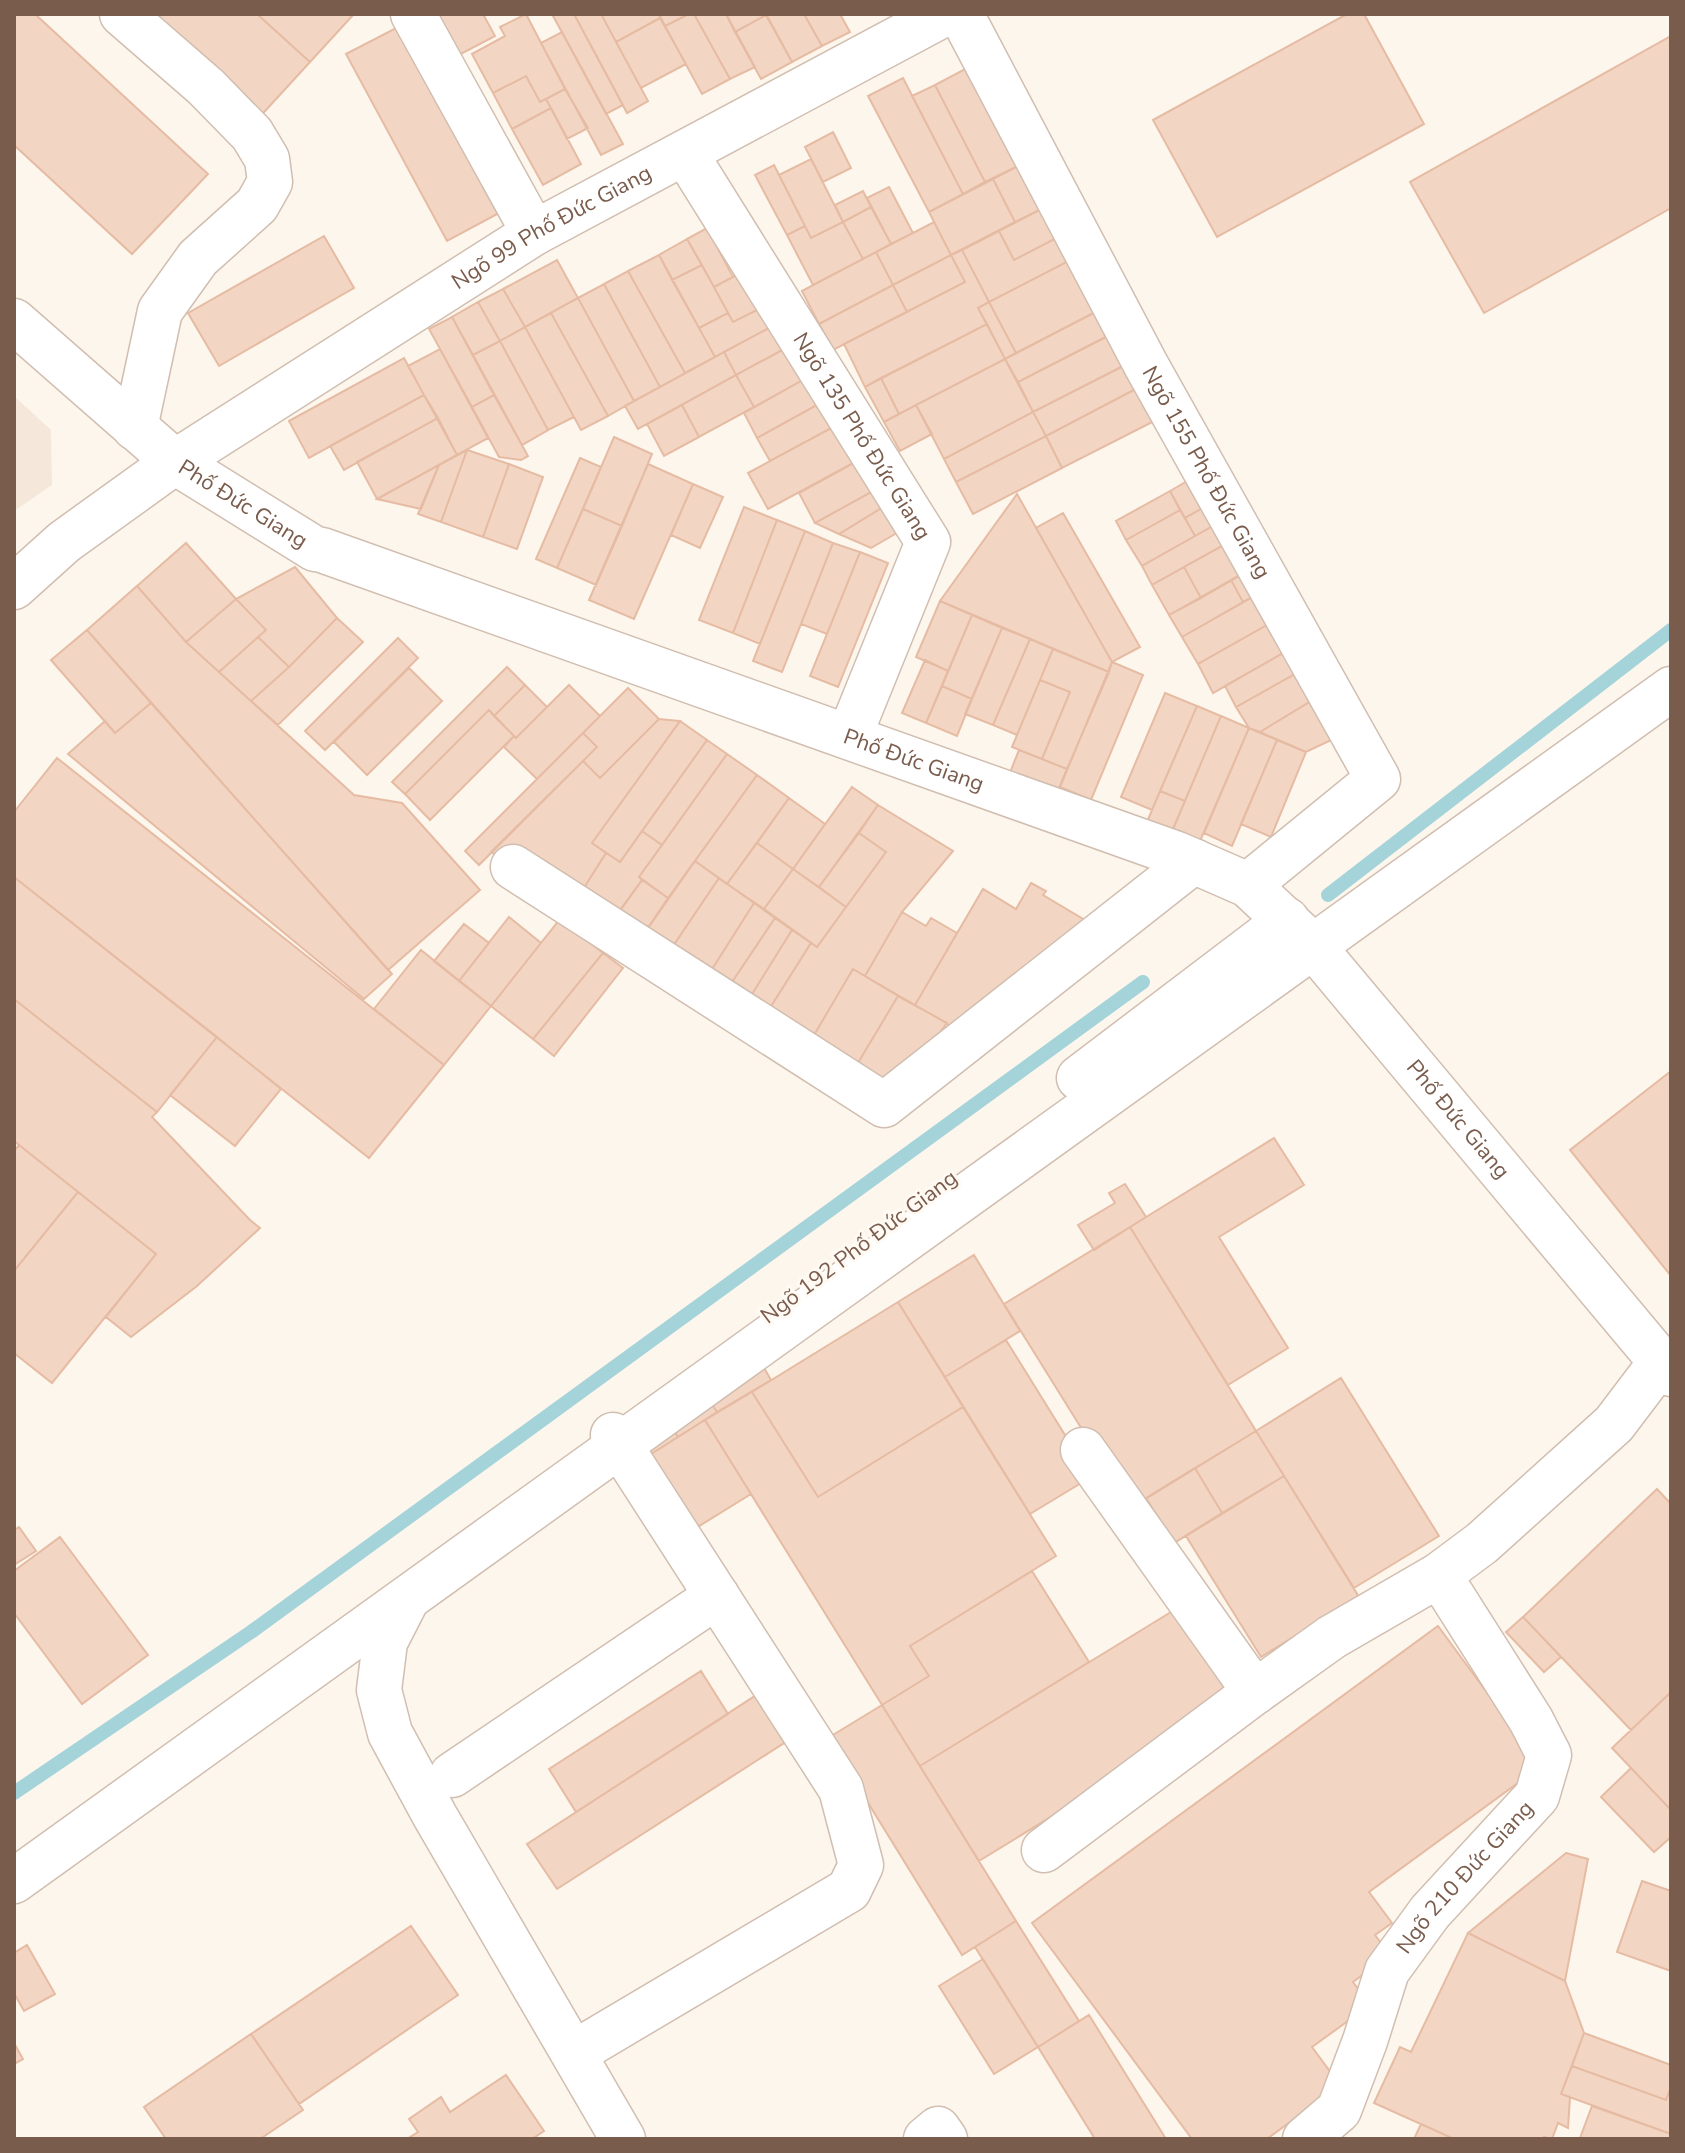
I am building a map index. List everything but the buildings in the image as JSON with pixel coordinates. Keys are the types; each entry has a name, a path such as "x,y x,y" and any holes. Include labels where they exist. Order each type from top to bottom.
{"street":[{"path":"122,14 206,87 252,134 267,159 270,182 257,205 198,258 160,311 135,428"},
{"path":"413,14 534,233"},
{"name":"Ngõ 99 Phố Đức Giang","path":"175,462 534,233 944,14"},
{"name":"Ngõ 155 Phố Đức Giang","path":"961,14 1146,365 1378,779 1248,885"},
{"name":"Ngõ 135 Phố Đức Giang","path":"685,153 928,542 849,737"},
{"path":"14,321 175,462"},
{"name":"Phố Đức Giang","path":"14,587 64,542 175,462 315,549 1194,861 1248,885 1300,933 1666,1368"},
{"path":"14,1881 1300,933 1671,689"},
{"path":"513,867 884,1105 1194,861"},
{"path":"1044,1850 1332,1637 1439,1575 1482,1543 1614,1424 1666,1368"},
{"path":"574,2053 849,1890 861,1865 841,1789 616,1440"},
{"path":"1083,1450 1255,1692"},
{"name":"Ngõ 210 Đức Giang","path":"1305,2139 1339,2110 1387,1971 1430,1912 1537,1796 1549,1755 1531,1720 1439,1575"},
{"path":"417,1582 385,1642 379,1690 390,1733 623,2139"},
{"path":"452,1775 717,1596"},
{"path":"926,2139 938,2129 945,2139"}],"shaded area":[{"path":"14,396 51,430 52,485 14,511"}],"waterway":[{"path":"1328,895 1671,630"},
{"path":"14,1793 251,1632 1143,982"}]}
